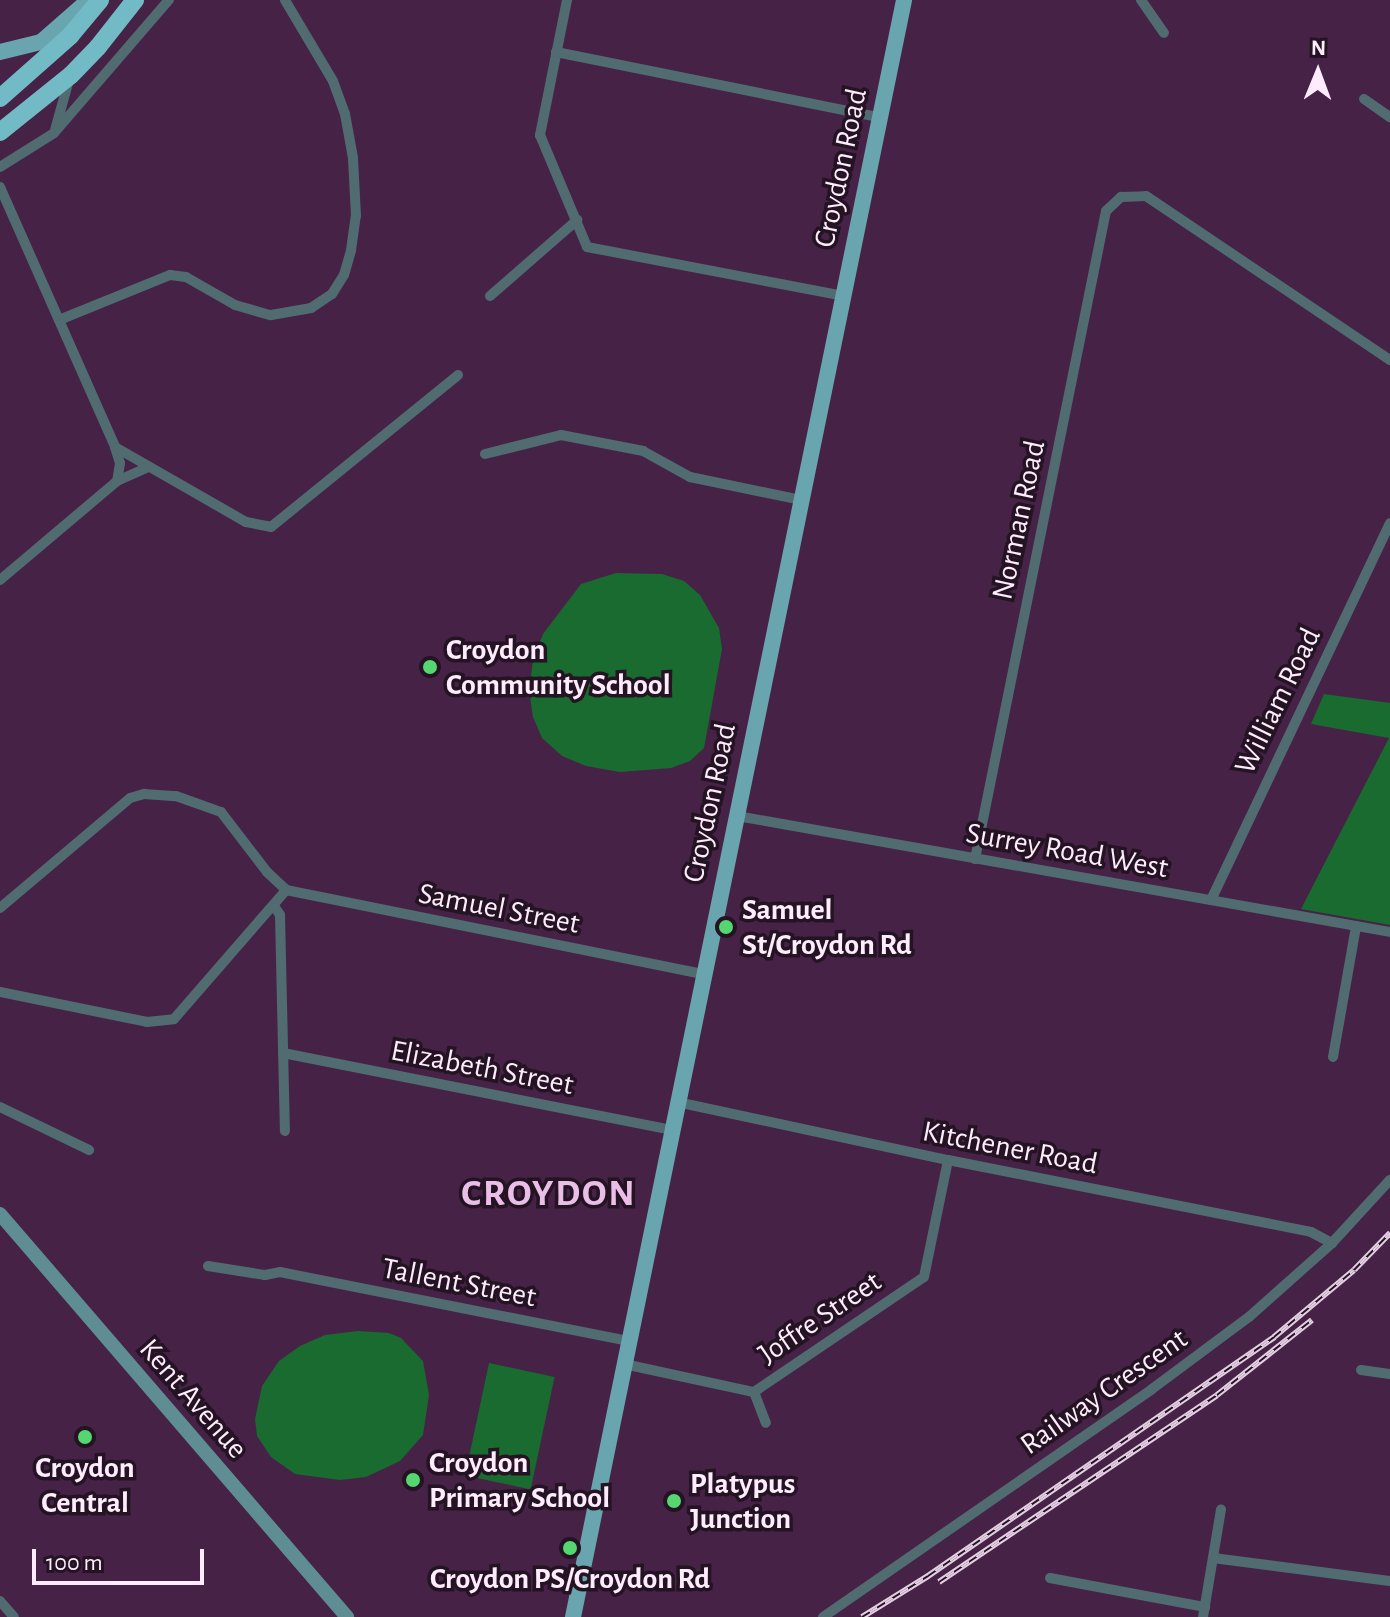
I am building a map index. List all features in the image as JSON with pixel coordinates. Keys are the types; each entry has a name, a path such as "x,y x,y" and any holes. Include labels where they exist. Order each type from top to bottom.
{"highway":[{"path":"0,98 70,36 100,0"},
{"path":"0,132 71,75 135,0"}],"main road":[{"path":"0,52 41,42 89,0"},
{"name":"Croydon Road","path":"573,1617 904,0"},
{"name":"Kent Avenue","path":"0,1214 347,1617"}],"street":[{"path":"0,167 54,133 169,0"},
{"path":"59,320 170,275 186,277 235,305 271,315 311,308 332,294 344,275 351,250 356,216 353,158 345,114 333,81 285,0"},
{"path":"567,0 540,135 587,247 843,296"},
{"path":"1141,0 1164,33"},
{"path":"556,52 879,117"},
{"path":"54,133 71,75"},
{"path":"1364,99 1390,117"},
{"path":"0,187 115,447 120,463 117,481"},
{"name":"Norman Road","path":"975,859 1106,211 1121,197 1146,196 1390,360"},
{"path":"490,296 577,220"},
{"path":"115,447 246,522 271,527 458,375"},
{"path":"485,454 561,435 643,451 690,477 801,500"},
{"path":"0,580 117,481 149,467"},
{"name":"William Road","path":"1211,900 1390,523"},
{"path":"0,908 130,798 144,794 176,796 221,812 286,890 174,1019 147,1022 0,992"},
{"name":"Surrey Road West","path":"737,816 1390,932"},
{"name":"Samuel Street","path":"286,890 703,974"},
{"path":"274,906 280,915 285,1131"},
{"path":"1333,1057 1356,926"},
{"name":"Elizabeth Street","path":"283,1053 671,1130"},
{"name":"Kitchener Road","path":"677,1102 1311,1232 1332,1243"},
{"path":"0,1107 89,1150"},
{"name":"Joffre Street","path":"624,1364 754,1392 924,1277 948,1160"},
{"name":"Railway Crescent","path":"823,1617 1152,1389 1249,1317 1332,1243 1390,1180"},
{"name":"Tallent Street","path":"208,1266 265,1275 280,1272 629,1341"},
{"path":"1361,1370 1390,1374"},
{"path":"754,1392 766,1423"},
{"path":"1050,1578 1204,1612 1221,1510"},
{"path":"1213,1558 1390,1581"},
{"path":"0,1601 14,1617"}],"green space":[{"path":"616,573 662,574 684,581 700,595 719,628 722,649 704,748 690,761 671,768 620,772 586,766 562,756 542,738 533,717 529,690 533,660 543,634 581,584"},
{"path":"1324,694 1390,703 1390,925 1301,909 1389,738 1311,724"},
{"path":"358,1331 389,1333 401,1338 423,1361 429,1395 423,1435 400,1461 366,1477 340,1480 295,1474 271,1457 257,1436 255,1419 262,1386 279,1361 300,1346 325,1335"},
{"path":"489,1363 555,1377 531,1489 465,1475"}],"railway":[{"path":"862,1617 928,1576 1274,1337 1354,1270 1390,1233"},
{"path":"939,1582 1217,1395 1312,1320"}],"place":[{"name":"Croydon Community School","path":"430,667"},
{"name":"Samuel St/Croydon Rd","path":"726,927"},
{"name":"Croydon Central","path":"85,1437"},
{"name":"Croydon Primary School","path":"413,1480"},
{"name":"Platypus Junction","path":"674,1501"},
{"name":"Croydon PS/Croydon Rd","path":"570,1548"}],"district":[{"name":"CROYDON","path":"549,1195"}]}
